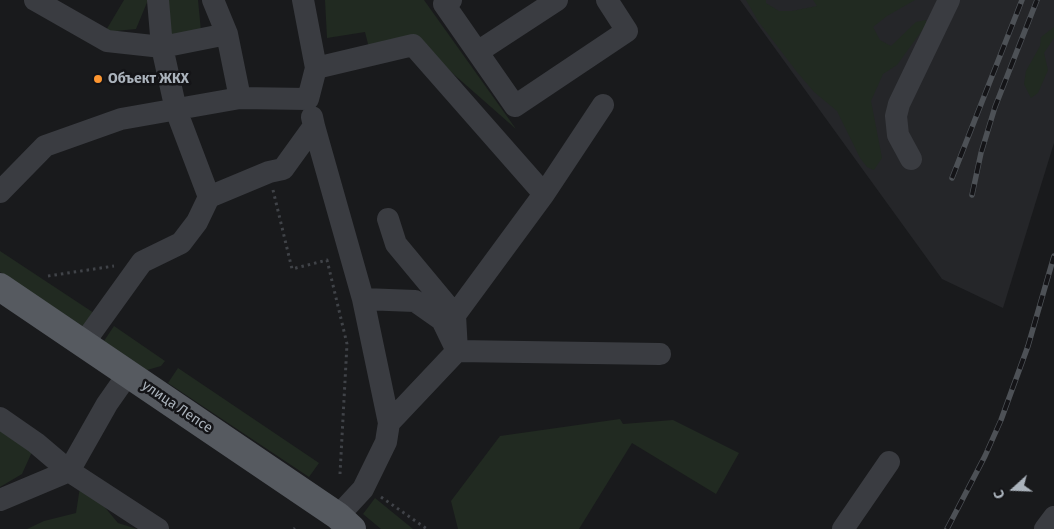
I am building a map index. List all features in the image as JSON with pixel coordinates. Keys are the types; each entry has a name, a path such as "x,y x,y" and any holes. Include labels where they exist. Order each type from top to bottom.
{"main road":[{"name":"улица Лепсе","path":"0,287 345,523"}],"lane":[{"path":"35,0 107,41 162,47 228,34"},
{"path":"158,0 162,47 176,110 209,198"},
{"path":"213,0 228,34 240,98"},
{"path":"303,0 316,68 308,99 363,299 389,423 386,442 345,523"},
{"path":"479,51 557,0"},
{"path":"446,1 515,106 627,30 607,0"},
{"path":"911,159 898,135 896,116 949,0"},
{"path":"316,68 413,46 544,194"},
{"path":"0,192 45,146 121,119 240,98 308,99"},
{"path":"455,315 544,194 603,105"},
{"path":"83,344 142,262 181,243 197,222 209,198 269,172 283,169 314,126"},
{"path":"388,219 396,244 455,315 457,351 389,423"},
{"path":"363,299 415,301 442,320 457,351"},
{"path":"457,351 660,354"},
{"path":"0,500 69,471 107,404 128,374"},
{"path":"0,418 36,443 69,471 158,529"},
{"path":"843,529 888,462"},
{"path":"1045,529 1054,517"}],"path":[{"path":"269,172 292,269 327,260 347,344 340,474"},
{"path":"48,276 142,262"},
{"path":"363,489 377,494 427,529"}],"shaded area":[{"path":"124,0 148,0 136,29 105,32"},
{"path":"164,0 198,0 201,31 168,38"},
{"path":"325,0 424,0 516,129 417,42 369,48 365,32 327,38"},
{"path":"740,0 1054,0 1054,143 1003,308 942,279"},
{"path":"746,0 766,0 766,3 779,11 792,11 817,6 813,0 915,0 887,16 873,27 880,40 891,46 916,22 926,20 926,25 897,65 883,74 871,101 882,158 874,170 867,167 860,158 837,111 814,92 797,72 758,21"},
{"path":"1054,27 1054,38 1044,53 1048,70 1038,93 1031,98 1024,84 1026,71 1040,46 1041,37"},
{"path":"0,251 97,315 87,329 0,272"},
{"path":"114,326 165,361 161,366 147,370 104,341"},
{"path":"178,368 319,463 309,477 168,383"},
{"path":"0,418 36,443 22,474 0,487"},
{"path":"620,419 623,424 673,420 739,453 716,494 632,443 579,529 458,529 451,501 500,436"},
{"path":"80,487 98,499 118,523 137,529 27,529 44,521 76,513"},
{"path":"375,498 413,529 381,529 363,514"}],"railway":[{"path":"952,178 1022,0"},
{"path":"972,195 981,153 995,107 1037,0"},
{"path":"947,529 985,456 1001,420 1028,346 1054,256"}],"place":[{"name":"Объект ЖКХ","path":"98,79"}]}
